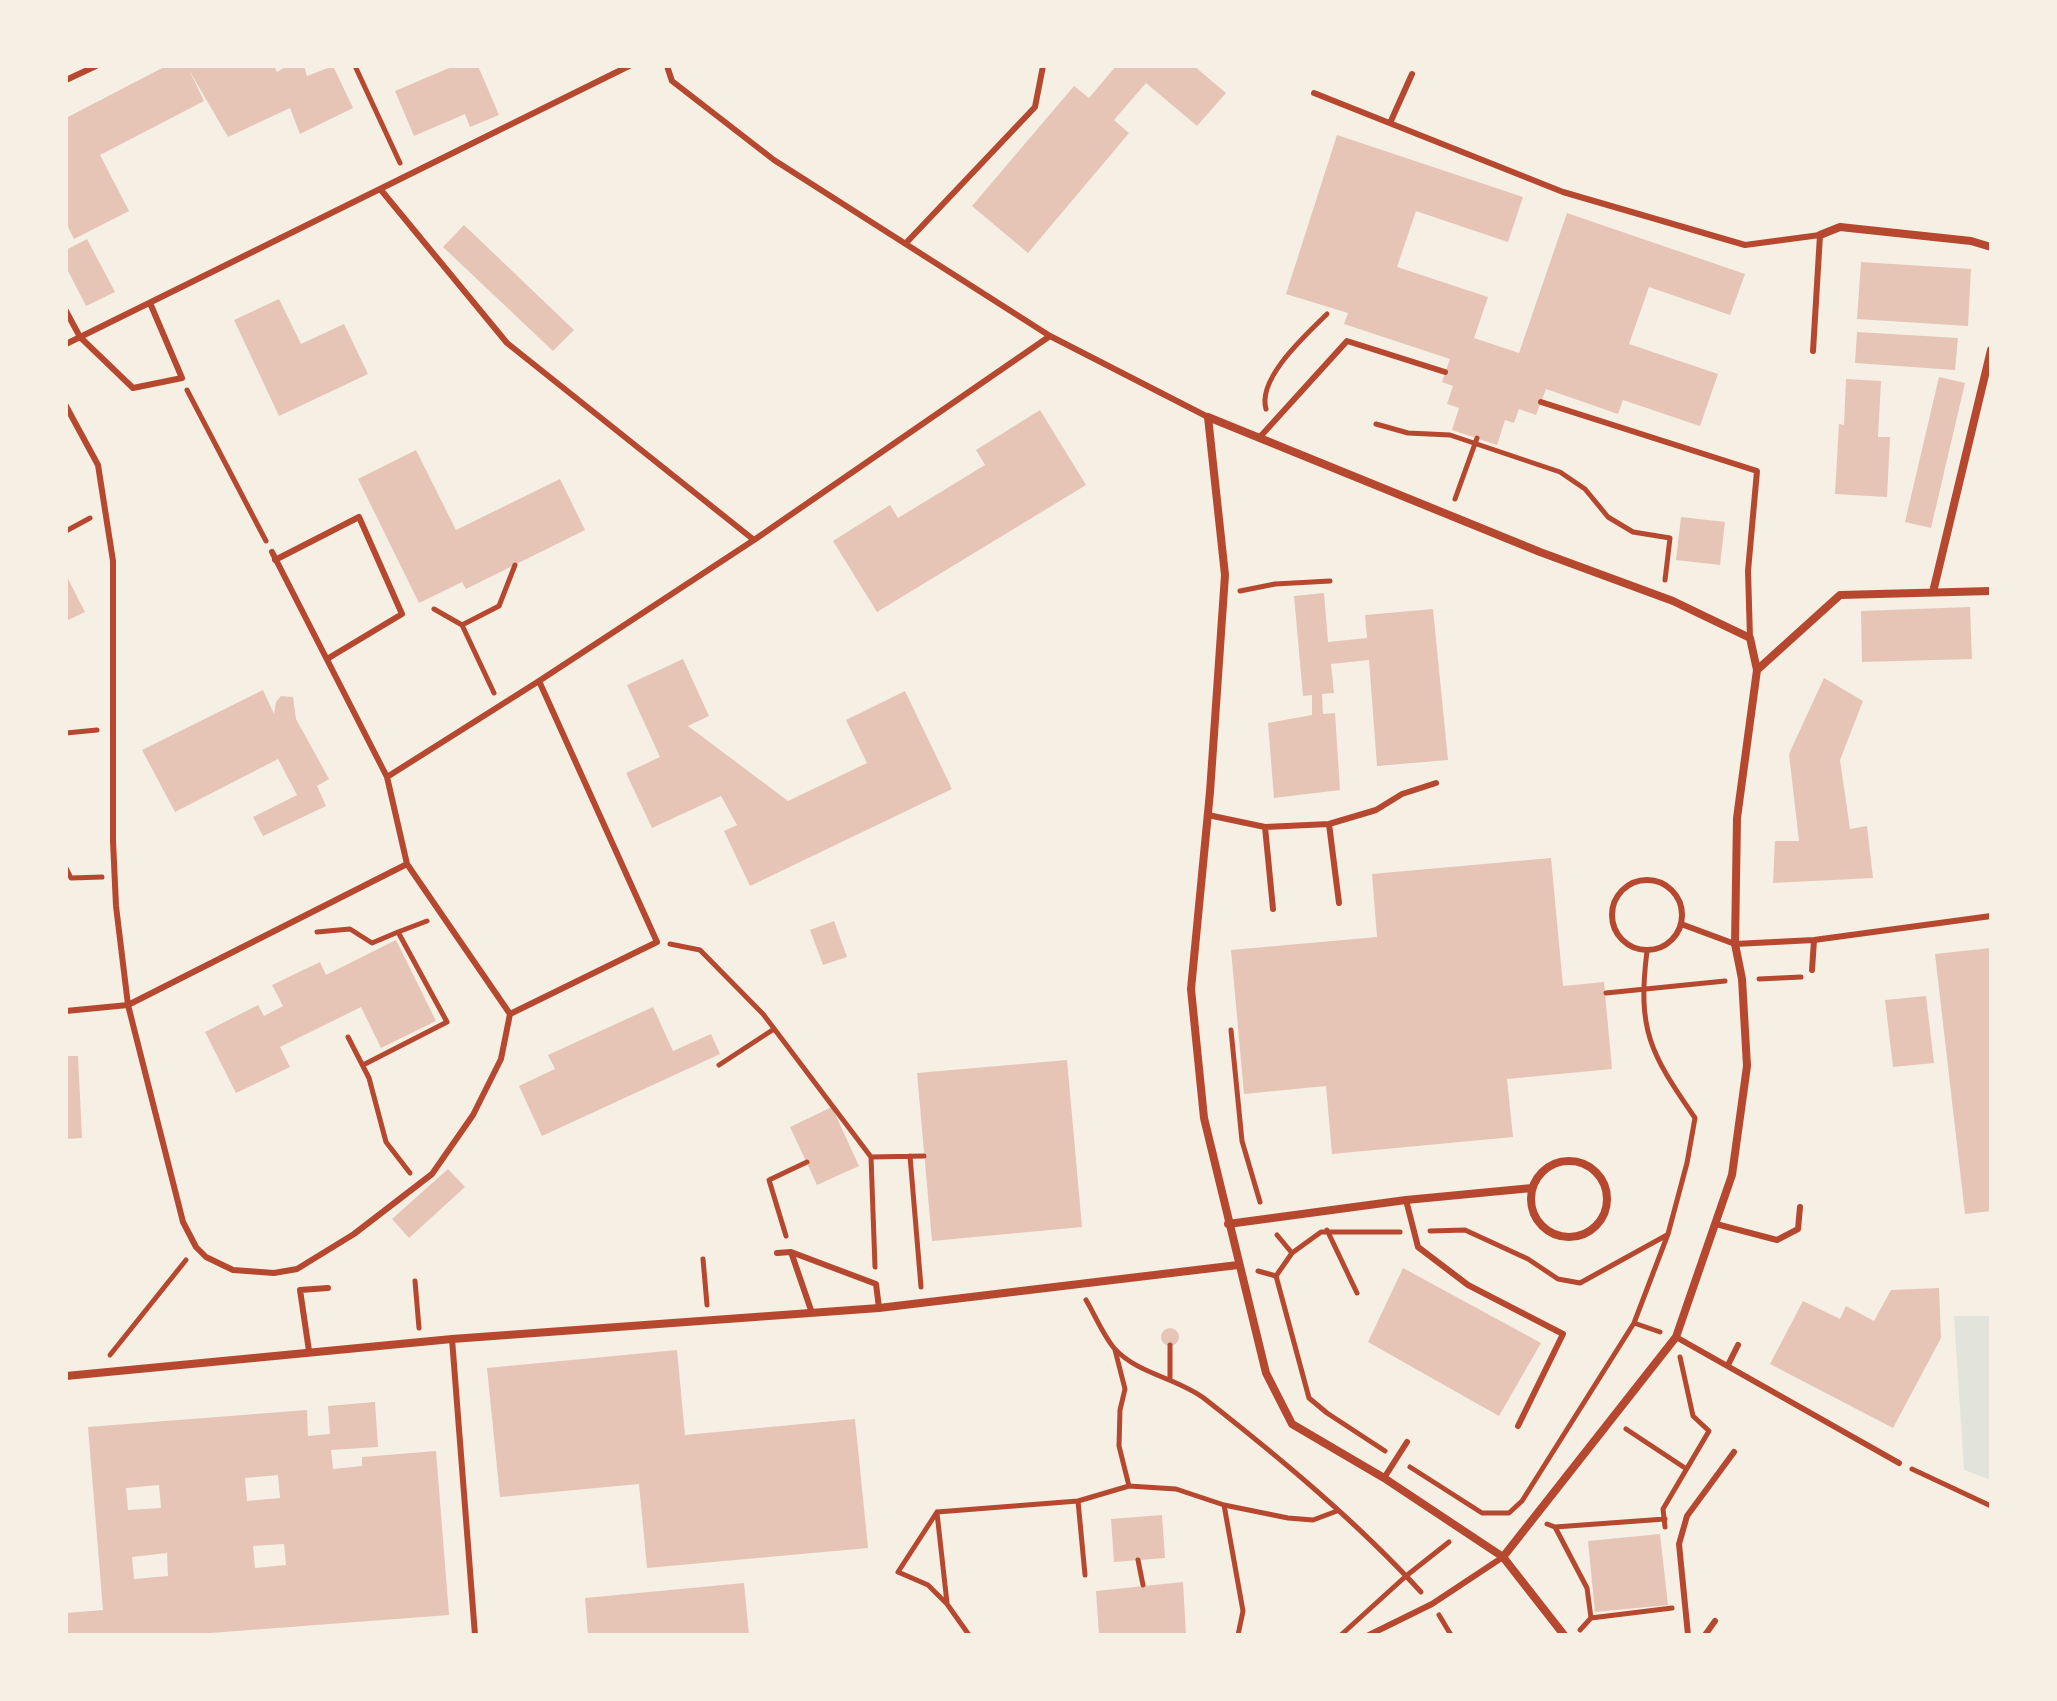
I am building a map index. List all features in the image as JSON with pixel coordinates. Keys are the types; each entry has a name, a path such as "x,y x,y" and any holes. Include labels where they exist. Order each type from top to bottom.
{"street":[{"path":"1820,235 1840,227 1971,241 1991,247"},
{"path":"1933,592 1991,350"},
{"path":"1503,1557 1676,1337 1732,1175 1747,1066 1742,979 1735,944 1737,818 1757,670 1750,638 1662,597 1208,417 1225,575 1208,815 1191,989 1204,1118 1266,1373 1292,1424 1384,1478 1503,1557 1564,1635"},
{"path":"1757,670 1840,595 1991,591"},
{"path":"1228,1224 1406,1200 1532,1188 1546,1168 1569,1161 1592,1169 1606,1188 1604,1213 1598,1223 1576,1236 1551,1232 1534,1214 1532,1188"},
{"path":"66,1376 452,1339 879,1308 1238,1265"}],"lane":[{"path":"66,80 96,66"},
{"path":"66,344 629,66"},
{"path":"667,66 672,81 774,160 1050,336 1208,417"},
{"path":"906,243 1035,107 1043,66"},
{"path":"1390,123 1412,74"},
{"path":"1314,93 1563,192 1745,245 1820,235 1813,351"},
{"path":"381,190 507,343 754,540"},
{"path":"66,311 80,337 133,388 182,378 150,303"},
{"path":"387,777 754,540 1050,336"},
{"path":"1259,438 1347,341 1445,372"},
{"path":"1541,402 1757,471 1748,571 1750,638"},
{"path":"66,406 98,465 113,561 115,876 128,1005 183,1222 196,1247 206,1257 233,1270 274,1273 297,1269 354,1234 432,1174 473,1115 501,1059 510,1014 407,864 387,777 274,556 359,517 402,614 327,659"},
{"path":"510,1014 657,942 539,681"},
{"path":"1208,815 1265,827 1329,824 1376,810 1402,794 1436,783"},
{"path":"1329,824 1339,903"},
{"path":"1265,827 1273,909"},
{"path":"66,1011 128,1005 407,864"},
{"path":"1652,881 1673,891 1682,912 1681,924 1669,943 1647,951 1636,949 1617,935 1612,913 1614,901 1630,884 1652,881"},
{"path":"1681,924 1735,944 1814,940 1991,916"},
{"path":"1812,974 1814,940"},
{"path":"1406,1200 1418,1247 1468,1285 1563,1334 1518,1426"},
{"path":"1716,1224 1777,1240 1798,1229 1800,1207"},
{"path":"791,1252 812,1313"},
{"path":"777,1253 791,1252 876,1284 879,1308"},
{"path":"309,1351 300,1290 328,1288"},
{"path":"1676,1337 1899,1463"},
{"path":"452,1339 475,1635"},
{"path":"1728,1365 1738,1345"},
{"path":"1384,1478 1407,1442"},
{"path":"1688,1635 1679,1544 1687,1516 1734,1452"},
{"path":"1369,1635 1432,1604 1503,1557"},
{"path":"1705,1635 1715,1621"}],"path":[{"path":"355,66 406,177"},
{"path":"1271,426 1263,401 1276,370 1295,345 1327,314"},
{"path":"182,378 274,556"},
{"path":"1376,424 1408,433 1450,435 1476,441 1560,472 1585,489 1608,517 1633,532 1670,538 1662,597"},
{"path":"1449,515 1476,441"},
{"path":"462,625 499,606 515,565"},
{"path":"1224,594 1275,584 1330,581"},
{"path":"434,609 462,625 500,706"},
{"path":"66,733 112,728"},
{"path":"66,868 71,878 115,876"},
{"path":"317,932 350,929 372,943 442,915"},
{"path":"363,1065 447,1022 398,932"},
{"path":"657,942 700,950 774,1029 871,1157 876,1284"},
{"path":"1606,993 1812,974"},
{"path":"719,1065 774,1029"},
{"path":"1231,1030 1242,1141 1258,1199 1267,1218 1292,1253"},
{"path":"348,1037 369,1078 386,1142 419,1184"},
{"path":"910,1156 922,1302"},
{"path":"871,1157 924,1156"},
{"path":"791,1252 769,1180 807,1162"},
{"path":"1317,1211 1357,1293"},
{"path":"1276,1276 1292,1253 1321,1232 1465,1230 1528,1259 1558,1279 1580,1283 1668,1234"},
{"path":"92,1373 128,1335 196,1247"},
{"path":"703,1259 708,1322"},
{"path":"415,1281 420,1342"},
{"path":"1076,1283 1114,1348 1125,1389 1120,1410 1119,1446 1129,1486"},
{"path":"1634,1323 1655,1330"},
{"path":"1666,1534 1663,1509 1709,1431 1693,1416 1676,1337"},
{"path":"1170,1345 1170,1380"},
{"path":"1114,1348 1141,1367 1195,1391 1281,1459 1406,1576 1432,1604 1451,1635"},
{"path":"1611,1419 1685,1468"},
{"path":"1899,1463 1991,1506"},
{"path":"937,1512 1078,1501 1129,1486 1176,1489 1224,1505 1288,1518 1313,1520 1337,1511"},
{"path":"1078,1501 1085,1575"},
{"path":"1224,1505 1243,1611 1238,1635"},
{"path":"1341,1635 1450,1541 1471,1507"},
{"path":"937,1512 898,1572 928,1585 947,1604 969,1635"},
{"path":"937,1512 947,1604"},
{"path":"1591,1618 1587,1588 1555,1527 1665,1519"},
{"path":"1138,1560 1143,1585"},
{"path":"1576,1635 1591,1618 1672,1608 1671,1593"}],"shaded area":[{"path":"1954,1316 1991,1316 1991,1480 1964,1470"}],"building":[{"path":"166,66 274,66 277,72 287,66 304,66 307,76 333,66 353,108 300,134 290,108 228,137 189,70 204,101 100,155 129,211 74,239 66,223 66,118"},
{"path":"454,66 478,66 499,115 470,127 465,114 414,136 395,91"},
{"path":"1116,66 1194,66 1226,93 1197,126 1146,83 1114,120 1129,133 1028,253 972,206 1074,86 1089,98"},
{"path":"1337,135 1523,197 1508,242 1416,211 1397,267 1488,297 1474,338 1519,353 1567,213 1745,274 1730,315 1649,287 1629,344 1718,374 1700,426 1623,400 1618,414 1546,389 1536,415 1519,409 1514,423 1505,420 1497,445 1452,430 1459,408 1447,404 1453,386 1442,382 1450,359 1344,324 1348,313 1286,294"},
{"path":"464,225 574,330 553,351 443,247"},
{"path":"87,239 115,292 86,306 66,267 66,250"},
{"path":"1861,262 1971,269 1968,326 1857,319"},
{"path":"279,299 301,344 344,324 368,374 279,416 234,320"},
{"path":"1857,332 1958,338 1955,370 1855,363"},
{"path":"1939,377 1965,383 1931,528 1905,522"},
{"path":"1846,379 1881,381 1878,437 1890,437 1887,497 1835,494 1839,424 1844,425"},
{"path":"1040,410 1086,485 877,612 833,541 890,505 898,518 985,465 976,450"},
{"path":"416,450 456,530 560,479 585,530 466,589 462,582 419,603 358,479"},
{"path":"1681,517 1725,522 1720,565 1676,560"},
{"path":"66,575 85,612 66,621"},
{"path":"1324,593 1328,642 1367,638 1365,615 1433,609 1448,760 1377,766 1369,660 1331,664 1334,693 1322,694 1323,714 1335,713 1340,790 1274,798 1268,723 1312,715 1312,695 1303,696 1294,596"},
{"path":"1970,607 1972,659 1862,662 1861,611"},
{"path":"683,659 709,716 688,726 788,801 867,763 846,720 905,691 952,789 750,886 724,831 737,825 721,796 652,828 626,773 660,757 627,685"},
{"path":"1824,678 1863,701 1840,760 1850,829 1867,826 1873,878 1773,883 1775,841 1799,841 1789,754"},
{"path":"263,690 274,714 276,702 281,696 293,697 296,719 329,779 317,786 326,806 263,836 253,817 297,795 278,759 175,812 142,750"},
{"path":"1551,858 1563,986 1604,982 1612,1069 1507,1079 1513,1137 1332,1154 1326,1086 1244,1094 1231,950 1377,937 1372,874"},
{"path":"834,921 847,957 823,965 810,930"},
{"path":"396,940 436,1021 381,1048 361,1007 280,1047 290,1067 236,1093 205,1032 258,1005 264,1016 283,1006 272,985 320,962 326,975"},
{"path":"1991,948 1991,1211 1965,1214 1935,954"},
{"path":"1926,996 1934,1063 1893,1067 1885,1000"},
{"path":"653,1007 673,1051 711,1034 720,1054 542,1136 519,1086 555,1069 548,1055"},
{"path":"66,1056 78,1056 82,1138 66,1139"},
{"path":"1067,1060 1082,1227 932,1241 917,1073"},
{"path":"832,1107 859,1166 817,1185 790,1127"},
{"path":"448,1169 465,1187 409,1238 392,1219"},
{"path":"1403,1268 1541,1343 1499,1416 1368,1342"},
{"path":"1939,1288 1941,1338 1893,1428 1770,1364 1803,1301 1840,1319 1846,1306 1874,1321 1891,1290"},
{"path":"1166,1328 1174,1328 1179,1337 1177,1344 1166,1346 1161,1341 1161,1333"},
{"path":"677,1350 685,1435 855,1419 868,1548 647,1568 639,1484 500,1497 487,1368"},
{"path":"375,1402 378,1447 331,1450 333,1469 362,1466 362,1457 436,1451 449,1615 184,1635 66,1635 66,1613 103,1610 88,1427 307,1410 308,1436 330,1434 328,1406","holes":["278,1475 280,1498 247,1501 245,1478","159,1485 161,1508 128,1510 126,1488","284,1544 286,1565 255,1568 253,1546","167,1553 168,1576 134,1579 132,1557"]},
{"path":"1162,1515 1165,1558 1114,1562 1111,1519"},
{"path":"1660,1534 1668,1605 1595,1612 1588,1541"},
{"path":"1183,1582 1186,1635 1099,1635 1096,1591"},
{"path":"744,1583 749,1635 588,1635 585,1598"}]}
